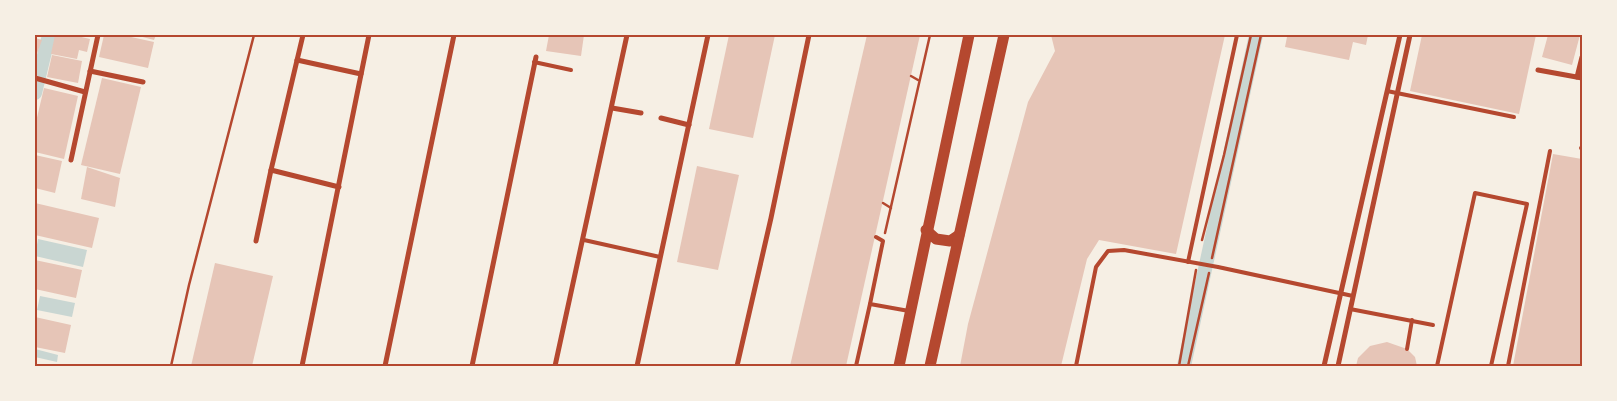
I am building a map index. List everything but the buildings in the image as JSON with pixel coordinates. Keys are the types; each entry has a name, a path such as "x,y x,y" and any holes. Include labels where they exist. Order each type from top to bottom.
{"main road":[{"path":"899,366 926,230 969,35"},
{"path":"930,366 1004,35"},
{"path":"926,230 936,239 950,241 959,235"}],"street":[{"path":"72,160 98,35"},
{"path":"256,241 303,35"},
{"path":"302,366 369,35"},
{"path":"385,366 454,35"},
{"path":"556,366 627,35"},
{"path":"637,366 708,35"},
{"path":"737,366 810,35"},
{"path":"1324,366 1400,35"},
{"path":"1338,366 1410,35"},
{"path":"1538,70 1580,78 1582,57"},
{"path":"297,60 361,74"},
{"path":"472,366 535,60"},
{"path":"90,71 143,82"},
{"path":"35,78 86,92"},
{"path":"612,108 641,113"},
{"path":"661,118 690,124"},
{"path":"271,170 339,186"}],"lane":[{"path":"1188,262 1238,35"},
{"path":"535,60 571,70"},
{"path":"1387,91 1514,118"},
{"path":"1508,366 1550,151"},
{"path":"1437,366 1475,193 1527,204 1492,366"},
{"path":"856,366 883,241 876,237"},
{"path":"584,240 660,257"},
{"path":"1076,366 1096,267 1108,251 1124,250 1218,267 1353,296"},
{"path":"870,304 910,312"},
{"path":"1350,309 1433,324"},
{"path":"1407,349 1412,320"}],"path":[{"path":"171,366 189,285 254,35"},
{"path":"883,241 918,80 930,35"},
{"path":"1178,366 1198,264 1251,35"},
{"path":"1188,366 1261,35"},
{"path":"911,76 918,80"},
{"path":"883,204 891,208"}],"shaded area":[{"path":"38,239 87,250 83,267 35,256"},
{"path":"40,296 75,303 72,317 37,310"},
{"path":"35,349 58,355 57,362 35,357"}],"waterway":[{"path":"35,93 49,35"},
{"path":"1184,366 1256,35"}]}
